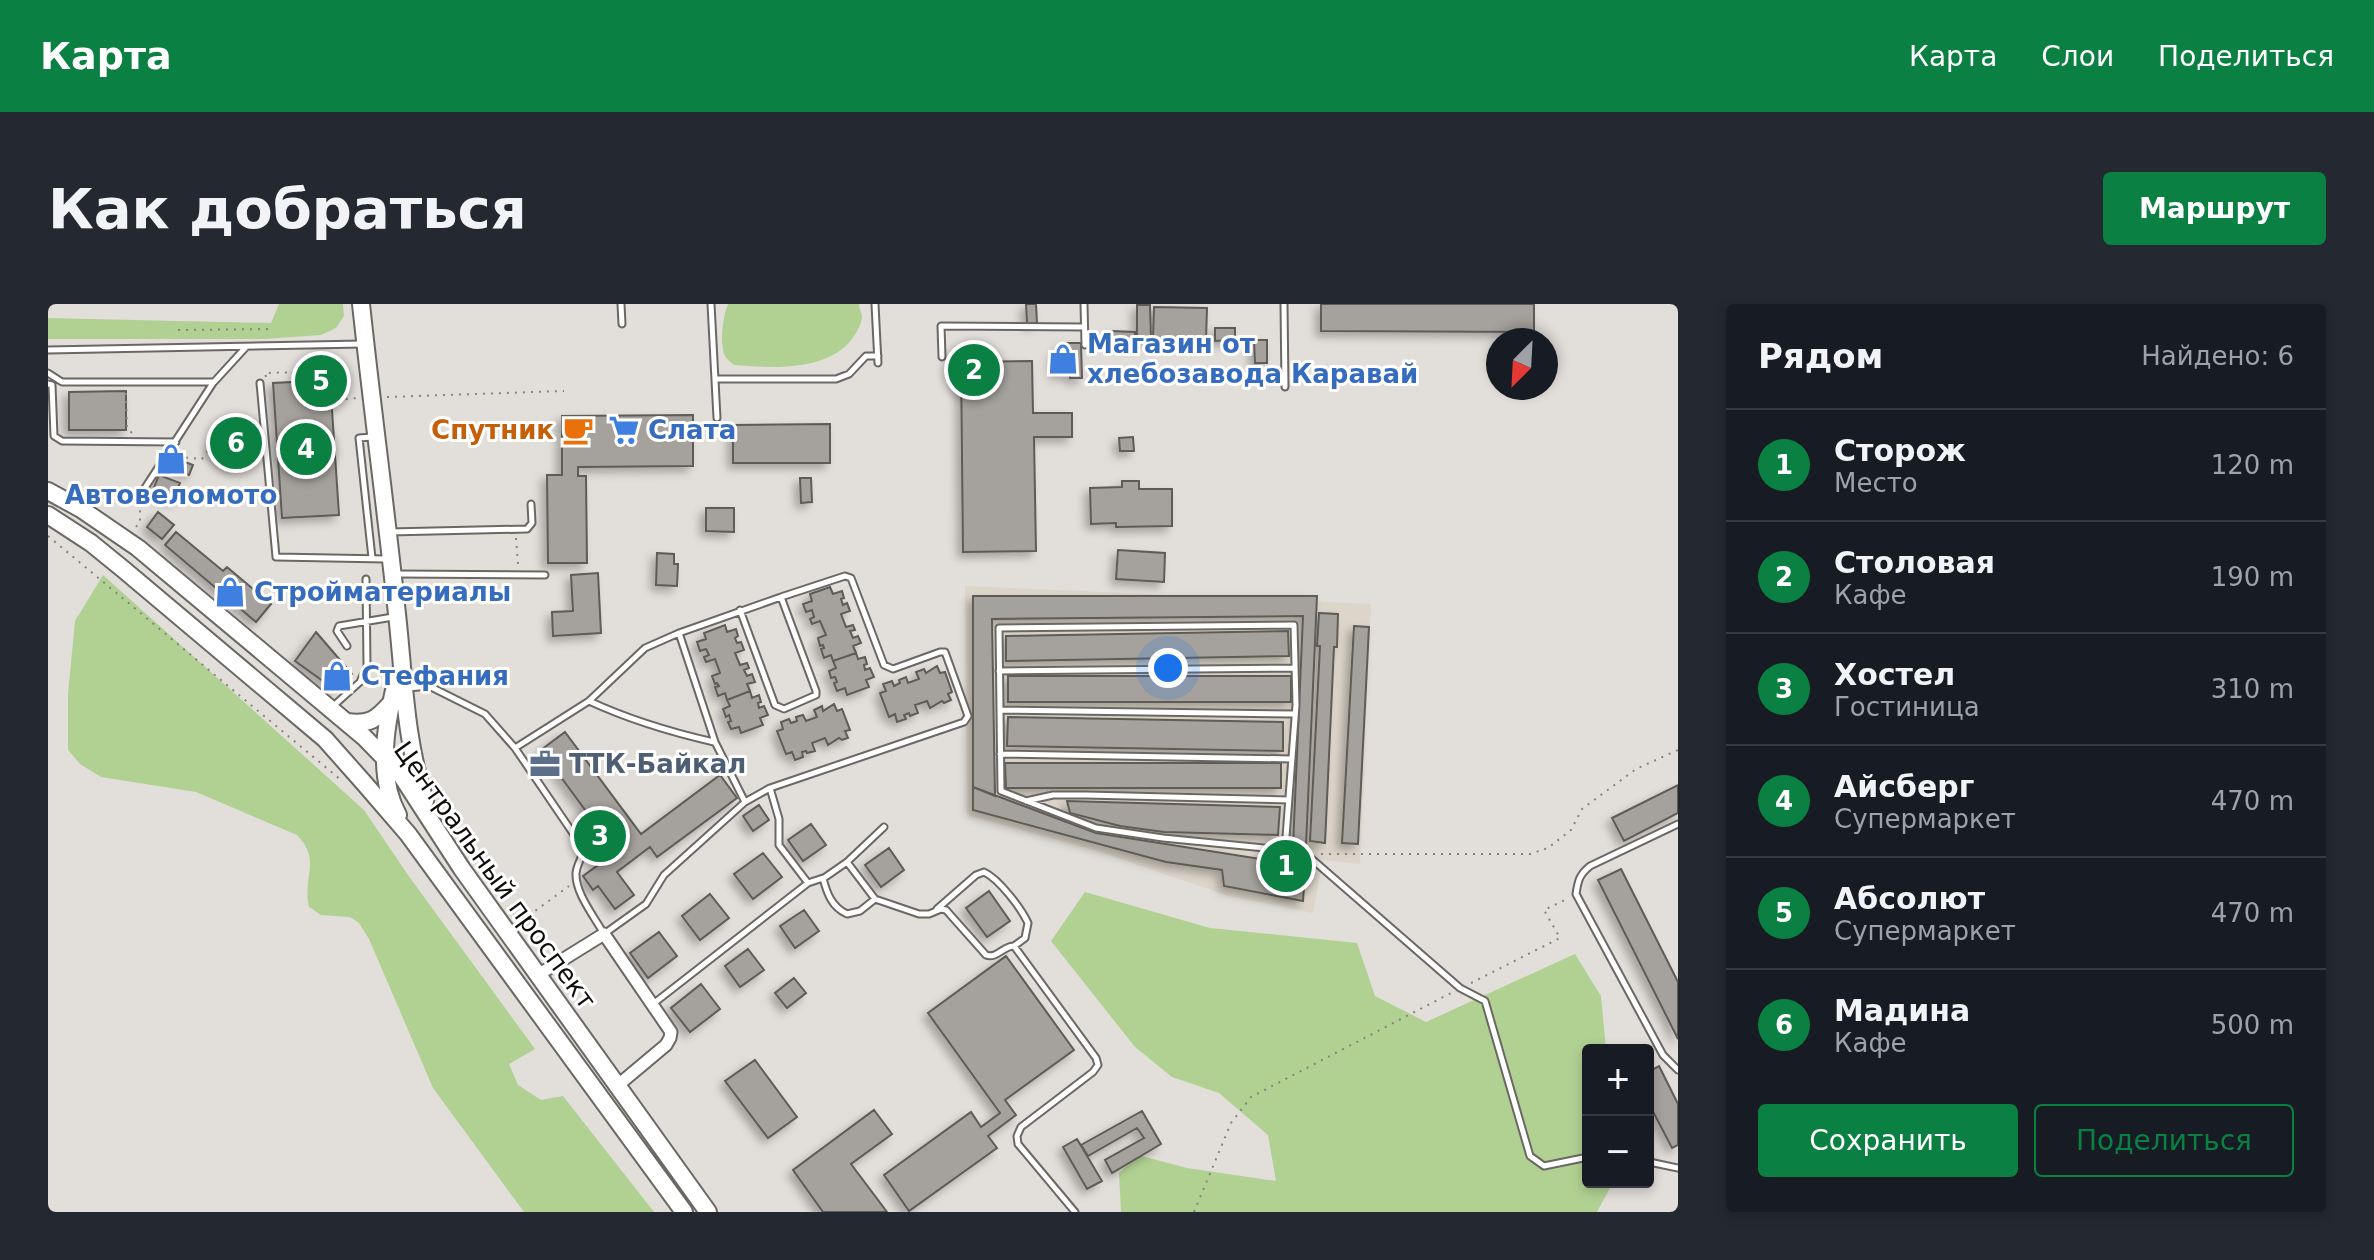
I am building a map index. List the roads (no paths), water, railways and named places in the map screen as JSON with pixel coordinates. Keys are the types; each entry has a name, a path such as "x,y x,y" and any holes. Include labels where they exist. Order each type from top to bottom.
{"main road":[{"path":"361,304 398,616 403,688 415,770 432,821"},
{"name":"Центральный проспект","path":"48,491 81,509 138,548 386,758 401,775 462,869 708,1212"},
{"name":"Центральный проспект","path":"48,515 91,543 325,739 408,834 684,1212"},
{"path":"91,543 104,524"},
{"path":"248,675 265,656"},
{"path":"400,666 391,703 386,781 393,806 408,834"},
{"path":"347,722 360,724 374,720 391,703"}],"street":[{"path":"538,975 604,934 671,1032 666,1045 617,1086"}],"lane":[{"path":"621,304 622,324"},
{"path":"711,304 717,418"},
{"path":"715,379 836,379 849,374 866,356 878,359 875,304"},
{"path":"1084,304 1085,345"},
{"path":"1284,304 1285,387"},
{"path":"942,357 941,326 1084,327"},
{"path":"48,350 365,344"},
{"path":"141,494 214,382 247,346"},
{"path":"48,373 62,382 214,382"},
{"path":"260,383 276,557 372,558 392,566 545,575"},
{"path":"48,384 52,385 54,436 62,441 176,442"},
{"path":"372,558 359,438 377,436"},
{"path":"388,532 527,529 532,523 531,504"},
{"path":"403,688 429,686 485,714 515,748 583,848 583,857 577,867 577,887 604,934 646,904 664,875 745,802 770,788 964,722 968,716 945,652 893,669 884,665 851,578 845,576 740,610 645,648 589,701 515,748"},
{"path":"330,709 360,682 367,666 366,579"},
{"path":"740,610 775,705 784,709 811,698 816,691 781,597"},
{"path":"347,646 337,628 339,626 398,616"},
{"path":"1285,850 1295,714 1294,625 999,628 1001,791 1096,828 1306,854 1460,988 1485,1001 1530,1156 1544,1166 1582,1158"},
{"path":"679,633 715,742 745,802"},
{"path":"999,671 1295,668"},
{"path":"589,701 628,719 715,742"},
{"path":"1000,710 1295,714"},
{"path":"1000,754 1292,759"},
{"path":"770,788 779,819 779,845 808,883"},
{"path":"1026,801 1053,795 1289,800"},
{"path":"1678,824 1590,866 1582,872 1576,894 1663,1055 1678,1070"},
{"path":"651,1005 808,883 823,878 847,862 884,827"},
{"path":"847,862 875,899 919,914 929,914 976,875 984,872 991,875 1017,905 1028,923 1025,938 995,956 986,955 946,910 935,910"},
{"path":"823,878 827,894 840,911 854,913 875,899"},
{"path":"1014,946 1096,1058 1098,1065 1021,1127 1017,1136 1018,1144 1075,1212"},
{"path":"1654,1162 1678,1168"}],"place":[{"name":"Магазин от хлебозавода Каравай","path":"1063,359"},
{"name":"Столовая","path":"974,370"},
{"name":"Абсолют","path":"321,381"},
{"name":"Спутник","path":"578,430"},
{"name":"Слата","path":"624,430"},
{"name":"Мадина","path":"236,443"},
{"name":"Айсберг","path":"306,449"},
{"name":"Автовеломото","path":"171,459"},
{"name":"Стройматериалы","path":"230,592"},
{"name":"Стефания","path":"337,676"},
{"name":"ТТК-Байкал","path":"545,764"},
{"name":"Хостел","path":"600,836"},
{"name":"Сторож","path":"1286,866"}]}
